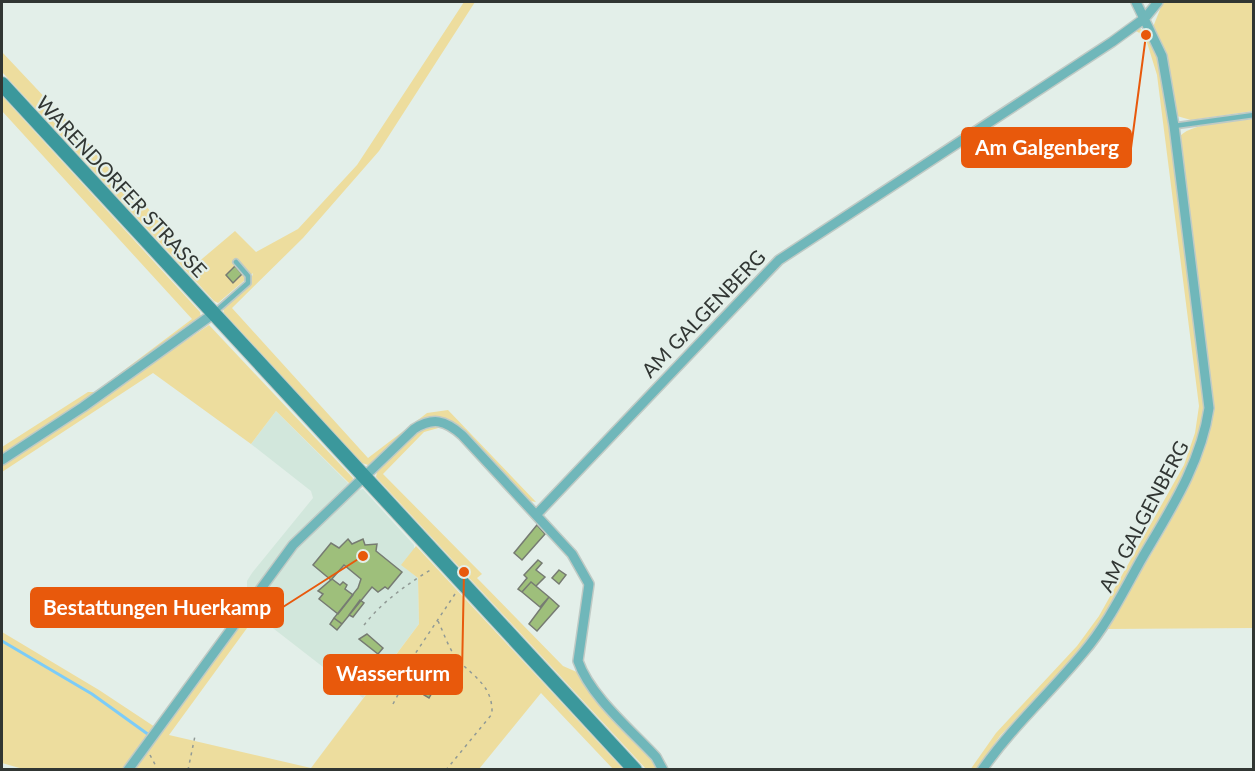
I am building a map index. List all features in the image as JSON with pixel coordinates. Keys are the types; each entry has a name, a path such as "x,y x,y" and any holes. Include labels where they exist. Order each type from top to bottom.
{"main road":[{"name":"WARENDORFER STRASSE","path":"2,84 635,770"}],"street":[{"name":"AM GALGENBERG","path":"982,770 1002,741 1084,652 1107,621 1192,469 1206,432 1209,408 1207,385 1174,126 1162,56 1136,2"},
{"name":"AM GALGENBERG","path":"536,515 779,260 1145,18 1158,2"},
{"path":"2,460 83,407 213,314"},
{"path":"128,770 293,545 414,429 432,420 443,421 462,435 572,554 589,584 578,661 582,672 592,687 656,757 663,770"}],"lane":[{"path":"1174,126 1254,115"},
{"path":"213,314 248,283 248,276 236,262"}],"path":[{"path":"364,625 372,614 409,582 443,562"},
{"path":"393,704 409,674 413,657 462,583"},
{"path":"438,621 457,659 481,680 492,703 492,714 446,770"},
{"path":"396,660 413,657"},
{"path":"188,770 195,736"},
{"path":"145,747 158,770"}],"shaded area":[{"path":"464,2 475,2 379,151 303,238 232,308 368,458 427,413 448,410 536,502 525,500 453,423 444,418 433,417 374,463 368,465 362,463 224,313 223,308 250,284 253,273 218,303 214,301 2,72 2,52 133,191 196,264 235,231 256,252 298,229 357,165"},
{"path":"1163,2 1253,2 1253,111 1191,120 1177,116 1153,27"},
{"path":"1134,30 1145,31 1159,56 1163,72 1206,407 1203,433 1190,468 1104,619 1082,650 1000,736 977,769 970,770 996,733 1077,646 1099,616 1184,465 1195,433 1199,406 1157,75 1145,36"},
{"path":"2,96 200,312 201,318 143,362 2,457 2,447 88,392 95,392 192,319 2,111"},
{"path":"1253,119 1253,628 1105,629 1154,550 1185,493 1206,435 1212,406 1178,139 1183,133 1201,126"},
{"path":"209,325 353,478 351,485 276,411 251,444 153,373 2,472 2,464"},
{"path":"276,411 356,491 363,489 414,545 414,550 402,565 418,578 419,624 363,698 256,615 269,598 257,589 253,594 247,589 247,581 252,573 313,498 311,491 251,444"},
{"path":"431,426 442,427 424,432 383,474 482,574 477,578 563,666 579,673 654,758 659,769 646,769 376,477 377,472 414,433"},
{"path":"416,546 623,769 613,769 541,693 479,769 23,769 2,763 2,632 99,690 161,731 261,593 269,598 169,735 311,768 419,624 418,578 401,565"}],"building":[{"path":"235,266 242,274 233,283 226,275"},
{"path":"537,525 545,534 522,560 514,553"},
{"path":"348,539 352,544 363,539 365,545 377,544 376,551 402,572 388,589 385,587 378,592 372,587 342,624 334,618 358,588 361,579 344,565 331,580 313,565 331,543 339,548"},
{"path":"538,560 542,563 536,570 545,577 536,586 531,582 522,592 518,589 527,578 524,575"},
{"path":"559,570 566,575 559,584 552,578"},
{"path":"332,579 340,585 343,582 347,585 345,589 353,595 338,614 319,599 323,594 318,591"},
{"path":"531,582 549,597 540,607 522,592"},
{"path":"549,597 559,606 537,631 529,624"},
{"path":"360,600 364,603 353,617 349,615"},
{"path":"334,618 342,624 337,630 330,624"},
{"path":"367,634 383,648 378,654 359,639"},
{"path":"431,681 437,684 429,698 424,695"}],"waterway":[{"path":"2,641 92,694 149,735"}],"place":[{"name":"Am Galgenberg","path":"1146,35"},
{"name":"Bestattungen Huerkamp","path":"363,556"},
{"name":"Wasserturm","path":"464,572"}]}
